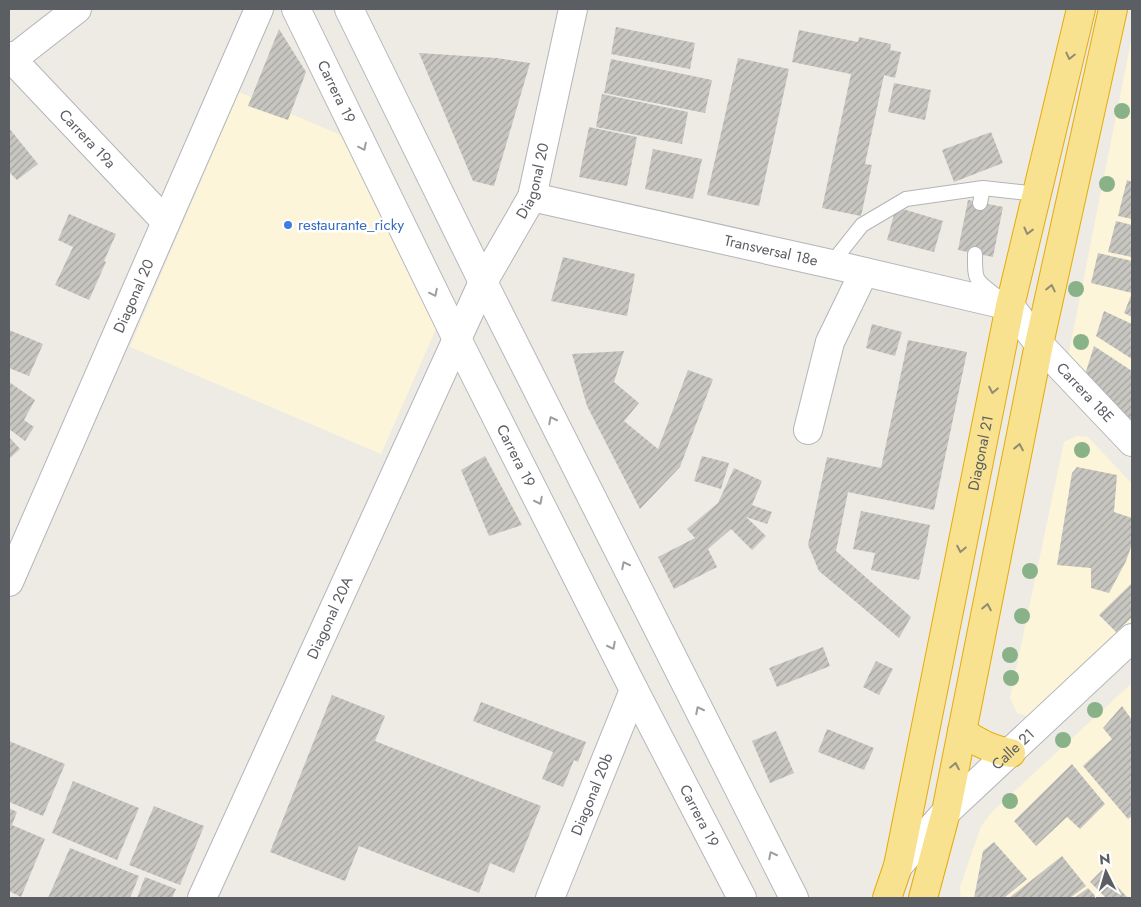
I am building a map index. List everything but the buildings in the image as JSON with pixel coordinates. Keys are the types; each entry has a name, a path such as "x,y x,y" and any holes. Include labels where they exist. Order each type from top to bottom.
{"highway":[{"name":"Diagonal 21","path":"887,898 898,866 1010,306 1081,9"},
{"path":"929,894 1039,344 1113,9"},
{"path":"962,731 973,740 985,746 1011,752"}],"street":[{"path":"10,59 77,9"},
{"name":"Diagonal 20","path":"9,582 259,9"},
{"name":"Carrera 19","path":"296,9 457,339 634,690 742,898"},
{"path":"349,9 482,282 794,898"},
{"name":"Diagonal 20","path":"457,339 482,282 532,197 573,9"},
{"name":"Carrera 19a","path":"10,59 166,222"},
{"name":"Transversal 18e","path":"532,197 1010,306"},
{"path":"808,430 830,342 864,272"},
{"name":"Carrera 18E","path":"1010,306 1039,344 1132,442"},
{"name":"Diagonal 20A","path":"202,898 457,339"},
{"name":"Calle 21","path":"898,866 946,812 1132,638"},
{"name":"Diagonal 20b","path":"550,898 634,690"}],"lane":[{"path":"980,203 983,188"},
{"path":"831,264 862,225 906,199 983,188 1037,194"},
{"path":"975,254 975,276 979,283 1010,306"}],"shaded area":[{"path":"1132,36 1132,436 1067,362"},
{"name":"restaurante_ricky","path":"239,92 348,138 439,322 381,454 130,347"},
{"path":"1077,436 1088,437 1132,484 1132,628 1036,719 1017,713 1010,698 1064,442"},
{"path":"1132,683 1132,898 961,898 960,887 981,826 993,811"}],"place":[{"name":"restaurante_ricky","path":"288,225"}]}
